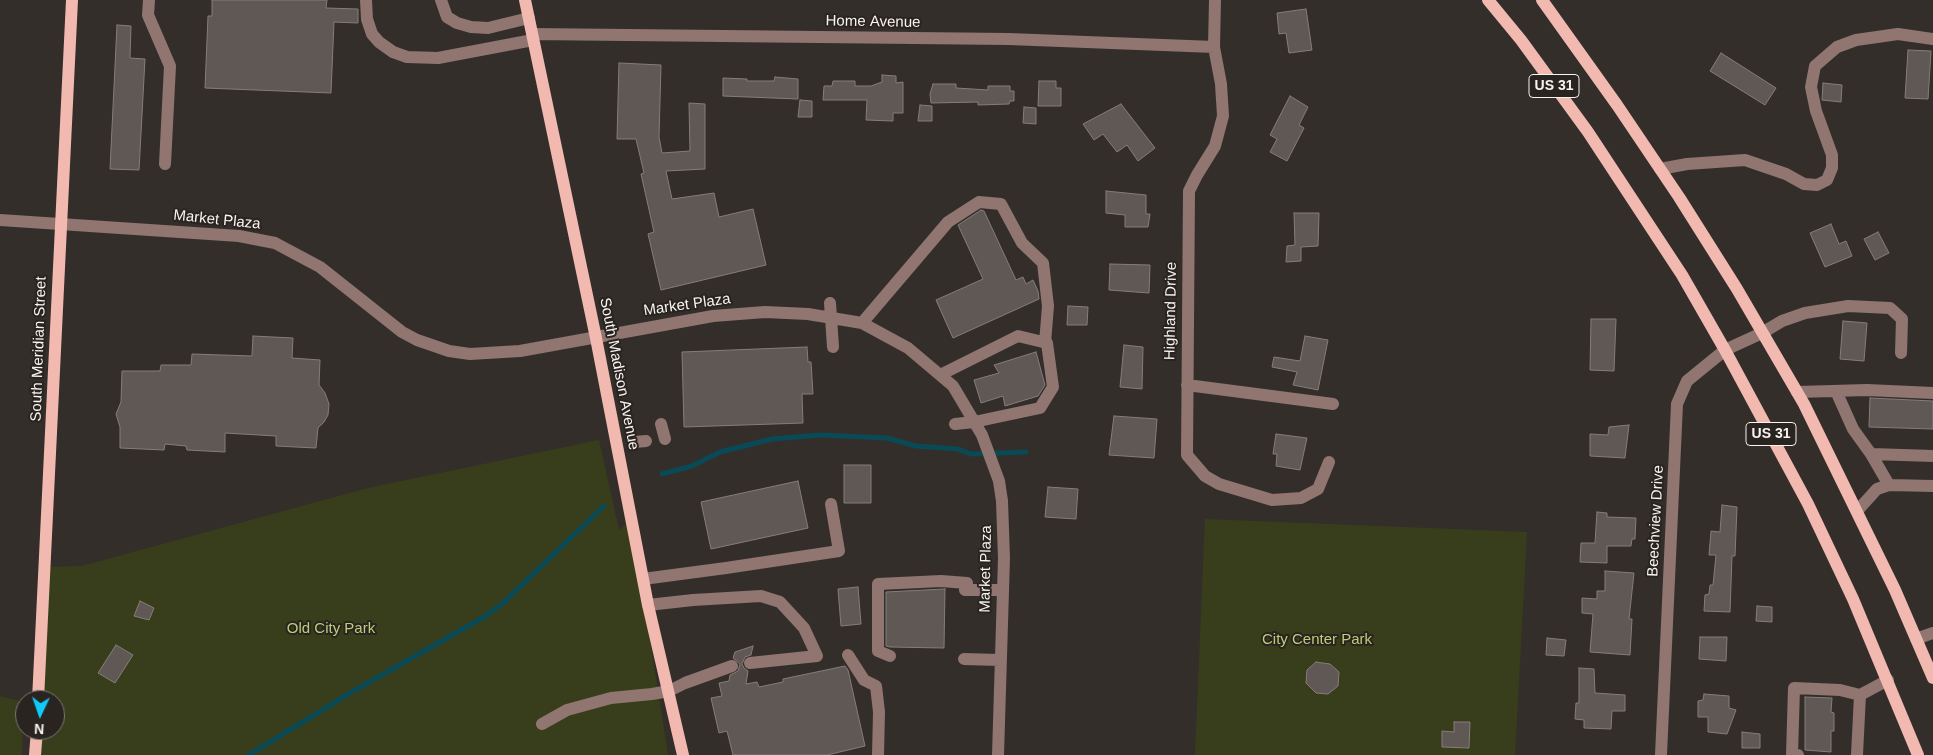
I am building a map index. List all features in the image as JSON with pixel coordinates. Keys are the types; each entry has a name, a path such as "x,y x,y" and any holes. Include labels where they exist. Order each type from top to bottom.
{"main road":[{"name":"South Meridian Street","path":"38,690 72,0"},
{"name":"South Madison Avenue","path":"525,0 596,338 648,605 683,755"},
{"name":"US 31","path":"1488,0 1588,132 1682,275 1725,350 1808,504 1888,680 1918,755"},
{"name":"US 31","path":"1542,0 1660,169 1736,289 1797,392 1895,590 1933,678"},
{"path":"35,755 36,740"}],"street":[{"path":"149,0 148,15 170,66 165,164"},
{"name":"Home Avenue","path":"366,0 367,19 372,34 379,42 393,52 407,57 438,58 533,37 1009,40 1214,47"},
{"path":"441,0 447,16 457,23 471,27 488,28 529,18"},
{"name":"Highland Drive","path":"1215,0 1214,47 1222,84 1223,116 1216,146 1189,191 1187,455 1205,476 1219,484 1272,500 1301,498 1318,489 1329,462"},
{"path":"1660,169 1688,164 1745,160 1786,174 1804,184 1817,185 1827,180 1832,168 1832,154 1816,111 1811,87 1815,66 1837,48 1856,40 1898,34 1933,39"},
{"path":"862,323 948,222 979,202 1001,204 1022,243 1043,263 1048,306 1045,343 1053,387 1040,408 974,422 955,424"},
{"name":"Market Plaza","path":"0,220 239,236 275,243 320,267 402,332 430,346 470,354 520,351 713,316 779,307 808,314 828,324 862,323 908,348 953,386 984,442 999,481 1002,511 1002,590 998,755"},
{"path":"830,302 828,324 833,347"},
{"name":"Beechview Drive","path":"1661,755 1677,404 1687,381 1725,350 1762,333 1782,321 1805,312 1848,306 1890,308 1902,319 1901,353"},
{"path":"940,375 1018,336 1045,343"},
{"path":"1187,385 1333,404"},
{"path":"1797,392 1867,390 1933,393"},
{"path":"1836,391 1853,429 1871,454 1888,485"},
{"path":"661,424 665,439"},
{"path":"1871,454 1933,456"},
{"path":"1857,511 1877,489 1888,485 1933,486"},
{"path":"643,579 838,551 831,504"},
{"path":"890,656 878,650 878,584 941,581 967,583 965,590 1002,590"},
{"path":"648,605 761,596 780,602 804,628 817,656 750,663"},
{"path":"1916,639 1933,633"},
{"path":"848,655 864,680 876,686 878,755"},
{"path":"964,659 1000,660"},
{"path":"542,724 566,710 611,698 669,691 685,683 732,666"},
{"path":"1798,755 1792,755 1794,688 1840,690 1860,695 1888,680"},
{"path":"1857,755 1860,695"}],"green space":[{"name":"Old City Park","path":"599,440 619,530 631,519 668,755 36,755 37,740 65,740 65,690 39,690 45,567 82,566 368,488"},
{"name":"City Center Park","path":"1205,519 1527,532 1515,755 1195,755"},
{"path":"0,696 15,700 15,740 22,740 22,755 0,755"}],"building":[{"path":"212,0 327,0 326,8 358,9 358,23 334,22 331,93 205,88 208,16 212,16"},
{"path":"1306,9 1312,50 1289,53 1286,33 1279,34 1277,13"},
{"path":"117,25 131,26 130,58 145,59 139,170 110,169"},
{"path":"1908,50 1931,51 1928,99 1905,98"},
{"path":"1721,53 1776,88 1765,105 1710,71"},
{"path":"619,63 661,65 659,137 662,153 690,151 689,103 705,104 705,169 666,171 672,199 714,193 719,217 753,209 766,265 661,290 648,234 654,232 641,174 644,173 636,139 617,139"},
{"path":"882,75 896,76 896,83 903,82 903,113 893,113 893,121 866,120 867,100 823,100 824,86 832,86 833,81 855,81 855,86 871,86 882,82"},
{"path":"775,77 798,79 798,99 723,96 723,78 747,79 747,81 774,81"},
{"path":"1039,81 1056,81 1056,88 1061,88 1061,106 1038,106"},
{"path":"1823,83 1842,85 1841,102 1822,100"},
{"path":"933,84 956,84 956,88 988,90 988,86 1010,86 1010,91 1014,91 1014,101 1010,101 1009,104 978,105 978,102 931,103 930,94"},
{"path":"1290,96 1308,107 1299,125 1304,128 1287,161 1270,152 1277,139 1270,135"},
{"path":"800,100 812,101 812,117 798,117"},
{"path":"1121,104 1155,148 1138,161 1127,145 1117,152 1103,134 1094,140 1083,124"},
{"path":"920,105 932,106 932,121 918,121"},
{"path":"1024,107 1036,108 1036,124 1023,123"},
{"path":"1106,191 1146,195 1146,214 1150,214 1148,227 1125,227 1125,215 1106,213"},
{"path":"981,210 984,211 1016,280 1023,277 1026,284 1033,280 1039,299 953,338 936,300 983,279 958,225"},
{"path":"1294,213 1319,213 1318,246 1301,247 1301,261 1286,262 1287,246 1295,245"},
{"path":"1831,224 1839,244 1846,241 1852,256 1825,267 1810,233"},
{"path":"1878,232 1889,253 1875,260 1864,239"},
{"path":"1110,264 1150,265 1149,293 1109,290"},
{"path":"1068,306 1088,307 1087,325 1067,325"},
{"path":"1591,319 1616,319 1614,371 1590,370"},
{"path":"1843,321 1867,323 1864,361 1840,359"},
{"path":"253,336 293,338 292,358 320,360 319,385 325,393 329,404 328,415 318,428 316,448 276,446 276,436 225,433 225,452 187,450 186,446 165,444 164,450 120,448 120,427 116,414 121,402 122,371 160,371 161,365 191,365 192,354 252,356"},
{"path":"1305,336 1328,340 1318,390 1293,385 1297,372 1272,367 1274,357 1300,361"},
{"path":"1124,345 1143,347 1142,389 1120,387"},
{"path":"807,347 808,362 811,362 813,394 802,394 803,423 684,427 682,352"},
{"path":"1036,352 1045,385 1038,396 1005,406 1003,396 981,403 974,380 999,373 994,365"},
{"path":"1870,398 1933,401 1933,429 1869,427"},
{"path":"1114,416 1157,419 1154,458 1109,455"},
{"path":"1629,425 1625,458 1590,456 1590,434 1608,435 1609,427"},
{"path":"1276,434 1307,438 1300,470 1276,466 1277,454 1273,454"},
{"path":"844,465 871,465 871,503 844,503"},
{"path":"798,481 808,528 711,549 701,502"},
{"path":"1048,487 1078,489 1076,519 1045,517"},
{"path":"1722,505 1737,507 1735,556 1732,556 1730,612 1704,611 1705,595 1709,594 1710,585 1713,585 1716,555 1709,555 1711,531 1720,532"},
{"path":"1597,512 1607,513 1607,517 1636,518 1635,539 1632,539 1631,546 1607,546 1607,563 1580,562 1581,543 1595,543"},
{"path":"1605,571 1634,573 1629,619 1632,619 1630,655 1590,652 1593,614 1582,613 1582,598 1597,599 1597,591 1605,591"},
{"path":"858,587 861,624 841,626 838,589"},
{"path":"945,589 944,648 886,646 886,592"},
{"path":"140,601 154,608 149,620 134,616"},
{"path":"1757,606 1772,607 1772,622 1756,621"},
{"path":"1700,637 1727,637 1726,661 1699,659"},
{"path":"1547,638 1566,640 1564,656 1546,655"},
{"path":"116,645 133,655 115,683 98,673"},
{"path":"753,646 751,655 745,657 742,664 748,671 746,684 757,682 759,687 783,682 783,679 845,666 848,670 865,746 827,755 733,755 727,731 719,733 711,698 722,696 719,683 729,681 730,675 738,671 740,664 733,658 735,652"},
{"path":"1316,662 1330,664 1339,672 1338,686 1328,694 1316,693 1306,683 1307,670"},
{"path":"1579,668 1594,669 1595,693 1625,695 1625,711 1612,711 1611,729 1584,728 1584,720 1575,719 1576,703 1579,703"},
{"path":"1704,694 1729,696 1729,708 1736,710 1727,734 1708,732 1708,717 1698,717 1698,701 1703,700"},
{"path":"1805,697 1832,698 1831,712 1834,713 1834,731 1831,731 1831,752 1805,750"},
{"path":"1454,722 1470,722 1469,748 1442,747 1442,731 1454,732"},
{"path":"1742,732 1760,734 1760,748 1742,748"}],"waterway":[{"path":"662,474 692,466 720,452 772,439 820,435 887,438 916,446 958,449 971,454 1026,452"},
{"path":"249,755 350,693 484,617 502,604 604,506"}]}
